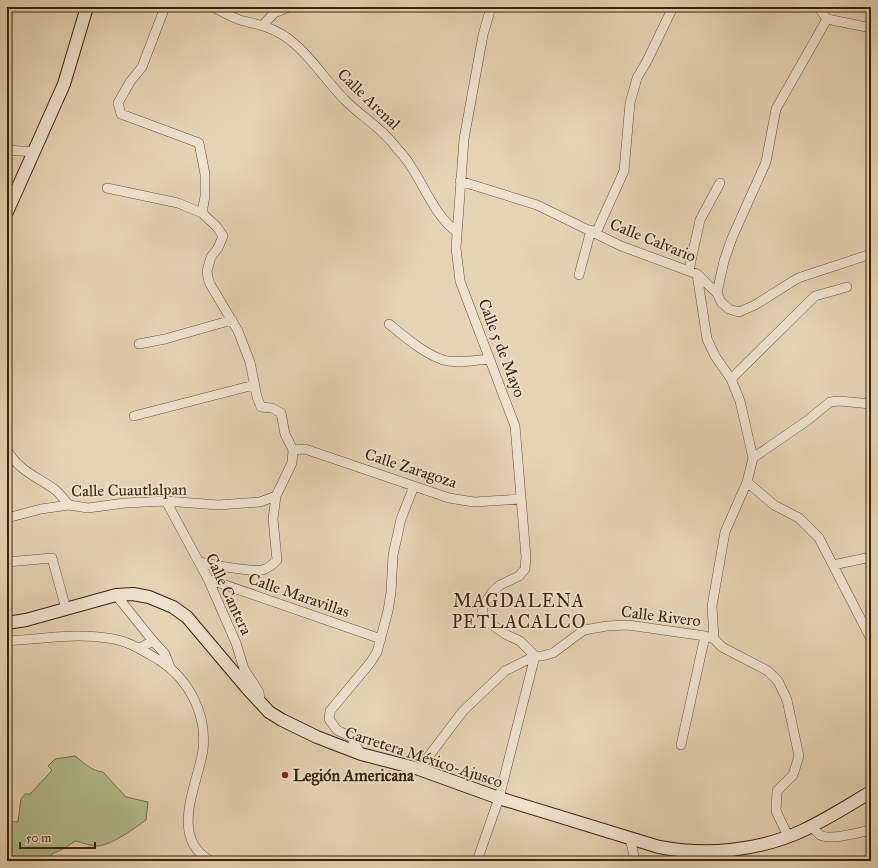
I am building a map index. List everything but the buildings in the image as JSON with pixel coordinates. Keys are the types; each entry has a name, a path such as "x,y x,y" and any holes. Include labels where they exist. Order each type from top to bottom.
{"main road":[{"path":"7,212 64,84 87,7"},
{"name":"Carretera México-Ajusco","path":"7,623 26,620 116,595 133,594 149,597 173,607 187,617 269,712 282,720 317,737 361,754 419,769 499,798 659,847 682,851 705,852 732,850 759,845 788,836 811,826 871,792"}],"street":[{"path":"165,7 142,67 130,82 118,103 121,114 199,144 205,174 205,196 202,213"},
{"name":"Calle Arenal","path":"212,7 239,19 263,25 283,36 298,48 344,99 375,124 390,139 410,165 449,227 457,232"},
{"path":"263,25 274,13 289,7"},
{"name":"Calle 5 de Mayo","path":"491,7 483,35 466,131 460,181 456,248 460,281 515,426 526,557 525,569 519,576 500,585 493,591 482,610 482,615 487,621 505,634 520,642 535,656"},
{"path":"579,275 594,232 624,171 630,103 637,78 647,61 673,7"},
{"path":"818,7 827,19 871,28"},
{"path":"717,293 724,261 732,238 766,162 776,108 827,19"},
{"path":"7,150 35,152"},
{"name":"Calle Calvario","path":"460,181 537,205 621,246 693,272 707,339 715,356 731,379 740,401 752,458"},
{"path":"720,183 700,220 693,272 717,293 721,302 729,309 739,312 755,306 798,278 871,254"},
{"path":"107,188 178,203 202,213 217,227 223,236 218,248 211,258 207,270 210,284 238,331 250,362 254,385 261,407 272,408 281,413 285,434 293,450 292,463 276,496 273,519 278,560 271,566 262,570 199,562"},
{"path":"731,379 816,296 847,287"},
{"path":"139,344 164,339 232,320"},
{"path":"389,324 423,349 444,360 472,361 489,358"},
{"path":"134,416 254,385"},
{"path":"681,744 709,637 712,606 725,532 747,482 752,458 808,420 830,402 839,401 871,404"},
{"name":"Calle Zaragoza","path":"293,450 305,449 362,467 449,498 474,502 521,499"},
{"path":"7,450 13,460 27,472 56,490 69,505"},
{"path":"747,482 774,505 799,518 819,538 871,639"},
{"path":"361,754 351,737 337,730 329,719 330,711 370,663 377,652 391,592 393,556 401,519 414,486"},
{"name":"Calle Cuautlalpan","path":"7,518 41,509 69,505 88,508 125,503 166,501 218,505 260,502 276,496"},
{"name":"Calle Cantera","path":"166,501 208,579 236,643 244,669 259,692 260,701"},
{"path":"833,565 871,557"},
{"path":"7,562 52,558 66,609"},
{"name":"Calle Maravillas","path":"208,579 381,639"},
{"path":"116,595 164,654 170,667"},
{"name":"Calle Rivero","path":"419,769 436,749 463,711 505,671 535,656 542,656 552,653 584,630 606,626 628,625 709,637 722,647 768,671 778,681 787,700 799,756 793,775 777,791 776,811 788,836"},
{"path":"7,641 82,636 100,637 126,642 140,648 170,667 185,684 195,700 202,721 204,737 189,806 189,822 191,838 198,851 211,861"},
{"path":"140,648 153,641"},
{"path":"477,861 499,798 535,656"},
{"path":"811,826 821,836 842,836 871,830"},
{"path":"630,838 635,861"}],"green space":[{"path":"75,756 92,769 103,772 126,797 148,802 146,820 124,835 105,845 93,846 75,841 52,854 49,861 7,861 7,821 18,822 21,799 25,794 30,794 47,776 52,770 48,766 55,759"}],"place":[{"name":"Legión Americana","path":"285,775"}],"district":[{"name":"MAGDALENA PETLACALCO","path":"519,611"}]}
